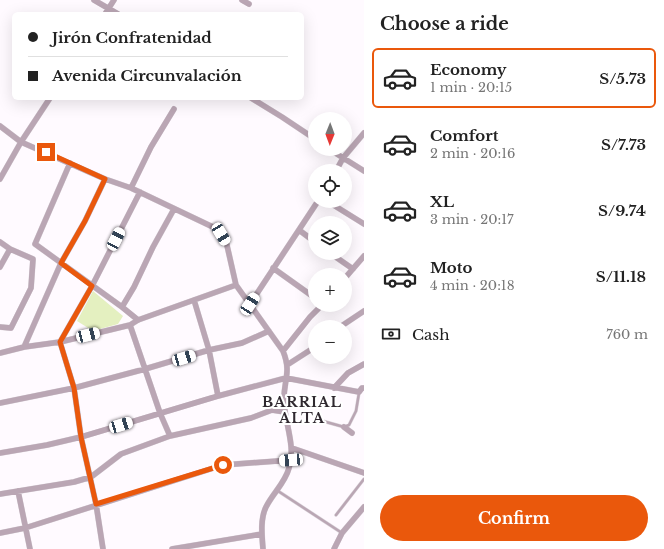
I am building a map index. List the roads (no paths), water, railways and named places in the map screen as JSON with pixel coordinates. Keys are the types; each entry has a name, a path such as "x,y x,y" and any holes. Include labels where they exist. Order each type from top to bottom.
{"street":[{"path":"94,0 107,11 114,0"},
{"path":"242,0 249,4"},
{"path":"0,179 21,142 49,100"},
{"path":"254,100 308,134"},
{"path":"131,188 151,147 174,109"},
{"path":"0,126 21,142 105,179 131,188 174,210 215,228 226,241 236,285 283,351 287,365 284,402 292,448 291,460 289,468 266,507 262,517 263,549"},
{"path":"340,164 364,133"},
{"path":"340,156 364,171"},
{"path":"70,163 36,244 138,320"},
{"path":"24,347 61,263 85,221 105,179"},
{"path":"103,549 96,504 81,437 74,388 60,342 92,286 140,192"},
{"path":"250,304 313,208"},
{"path":"338,208 364,224"},
{"path":"122,307 134,287 153,246 174,210"},
{"path":"299,230 308,237"},
{"path":"0,242 10,249 33,259 31,288 11,328 0,327"},
{"path":"0,267 10,249"},
{"path":"340,260 353,269 364,256"},
{"path":"273,268 308,293"},
{"path":"0,354 24,347 60,342 130,325 138,320 236,285"},
{"path":"194,300 209,350 218,396"},
{"path":"350,320 364,311"},
{"path":"283,351 315,312"},
{"path":"130,325 160,413 170,436"},
{"path":"0,403 74,388 145,370 209,350 242,343 269,331"},
{"path":"287,365 308,352"},
{"path":"334,388 348,373 364,364"},
{"path":"0,453 81,437 218,396 286,378 359,392 362,388 364,388"},
{"path":"0,494 74,482 90,476 121,454 170,436 251,418 272,410 286,412"},
{"path":"344,427 352,432"},
{"path":"292,448 363,471"},
{"path":"0,533 25,528 96,504 223,465 291,460"},
{"path":"18,491 30,549"},
{"path":"334,549 342,533 364,507"},
{"path":"172,549 262,534"}],"lane":[{"path":"319,420 344,427 349,426 356,411 359,392"},
{"path":"336,515 364,479"},
{"path":"277,490 342,533"}],"district":[{"name":"BARRIAL ALTA","path":"302,410"}]}
